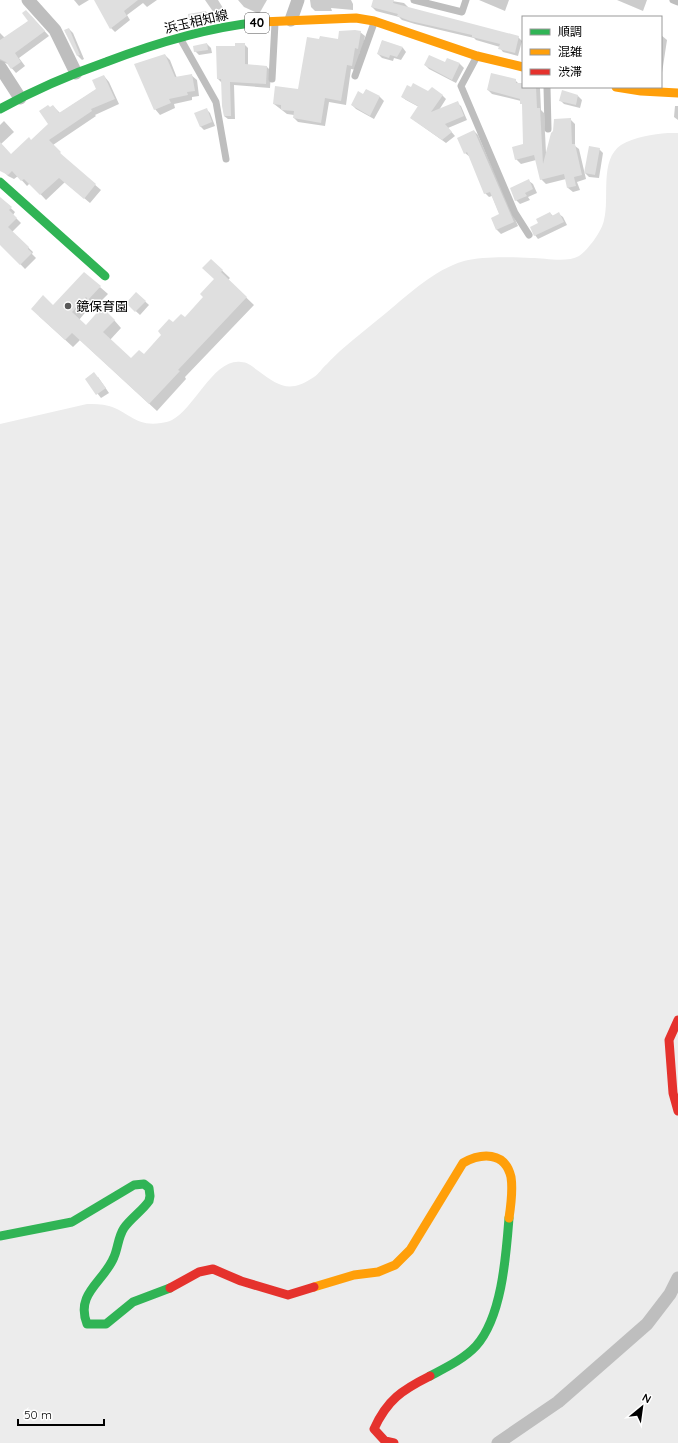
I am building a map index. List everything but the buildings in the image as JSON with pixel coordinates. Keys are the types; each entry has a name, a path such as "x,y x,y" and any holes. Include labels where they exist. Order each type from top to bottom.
{"street":[{"path":"28,0 55,30 76,73"},
{"path":"291,20 298,0"},
{"name":"浜玉相知線","path":"0,109 20,98 76,73 129,53 179,37 241,24 275,21 356,18 374,21 476,56 522,67"},
{"path":"0,67 20,98"},
{"path":"622,88 641,91 678,93"},
{"path":"0,182 104,276"},
{"path":"678,1020 669,1040 673,1093 678,1111"},
{"path":"0,1236 72,1222 134,1185 144,1184 149,1188 150,1197 146,1204 123,1228 118,1239 114,1258 107,1270 91,1290 83,1305 83,1317 87,1324 106,1324 133,1302 165,1291 199,1272 213,1269 241,1281 288,1294 354,1275 378,1272 395,1265 410,1250 463,1163 473,1157 483,1154 497,1159 507,1167 511,1177 511,1206 503,1275 485,1333 476,1346 458,1361 409,1387 390,1402 378,1418 374,1429 385,1441 394,1443"},
{"path":"498,1443 558,1402 647,1324 670,1294 678,1278"}],"lane":[{"path":"414,0 462,12 466,0"},
{"path":"673,0 678,2"},
{"path":"272,79 275,21"},
{"path":"355,76 374,21"},
{"path":"179,37 216,102 226,159"},
{"path":"476,56 461,86 515,213 529,235"},
{"path":"548,88 548,129"}],"shaded area":[{"path":"678,133 678,1443 0,1443 0,424 87,404 109,406 145,423 152,424 168,422 180,414 188,406 213,376 222,368 231,363 247,363 278,384 284,386 298,385 305,382 316,376 340,351 413,290 432,276 453,265 472,259 515,257 562,260 579,256 594,240 603,224 606,211 606,180 610,160 614,152 621,145 632,140 650,135"}],"traffic: fast":[{"path":"0,109 39,89 92,67 144,48 202,32 241,24 261,22"},
{"path":"0,182 105,276"},
{"path":"0,1236 72,1222 134,1185 144,1184 149,1188 149,1201 124,1228 109,1266 92,1288 85,1304 84,1313 87,1324 106,1324 133,1302 170,1288"},
{"path":"430,1376 466,1355 476,1346 485,1334 492,1319 501,1285 509,1218"}],"traffic: slow":[{"path":"261,22 356,18 374,21 477,56 522,67"},
{"path":"622,88 641,91 678,93"},
{"path":"314,1287 354,1275 378,1272 395,1265 410,1250 463,1163 477,1157 492,1156 504,1162 508,1169 512,1187 509,1218"}],"traffic: jam":[{"path":"678,1020 669,1040 673,1093 678,1111"},
{"path":"170,1288 199,1272 213,1269 241,1281 288,1295 314,1287"},
{"path":"394,1443 385,1441 374,1429 379,1419 384,1410 403,1391 430,1376"}],"place":[{"name":"鏡保育園","path":"68,306"}]}
